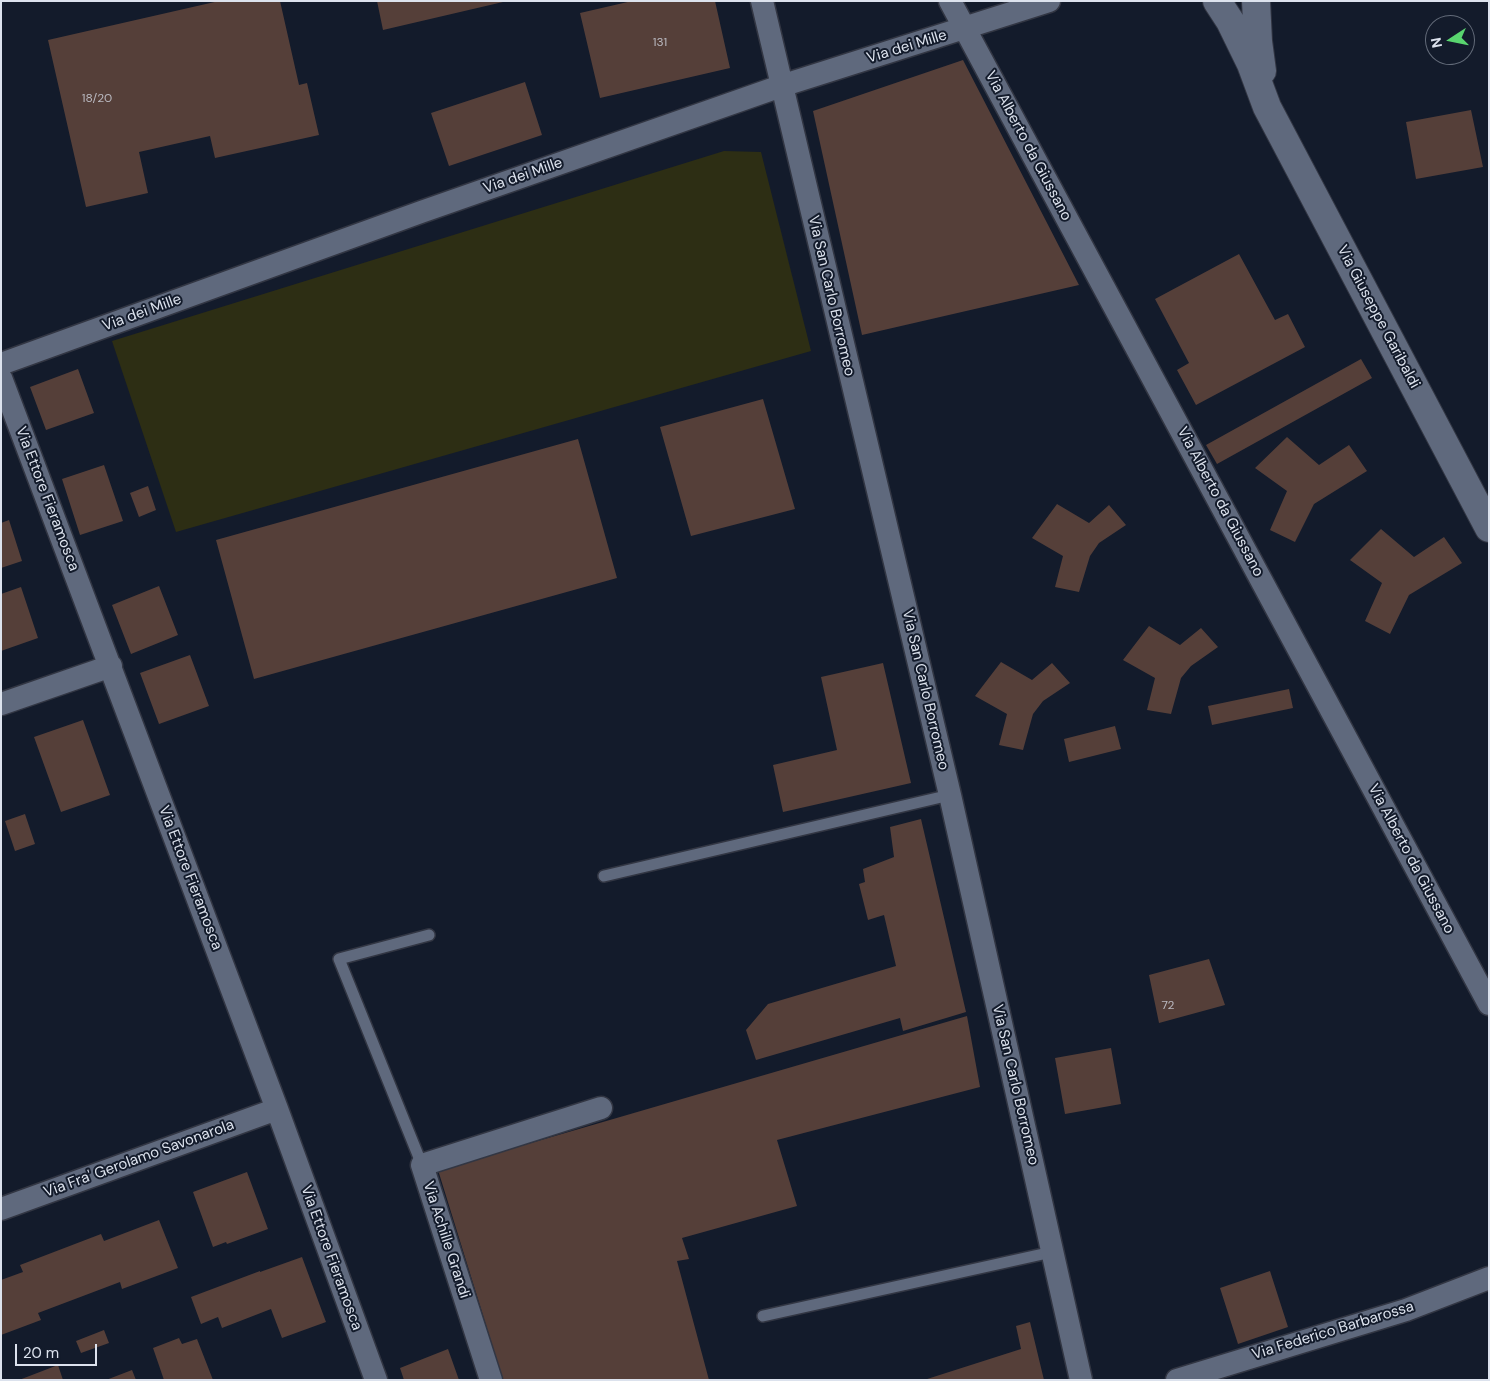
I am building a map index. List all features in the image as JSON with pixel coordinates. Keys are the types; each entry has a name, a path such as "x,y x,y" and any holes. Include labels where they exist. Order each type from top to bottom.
{"street":[{"name":"Via San Carlo Borromeo","path":"762,1 950,795 1081,1380"},
{"name":"Via Alberto da Giussano","path":"950,1 1489,1004"},
{"name":"Via dei Mille","path":"1,364 421,212 781,86 1049,1"},
{"name":"Via Giuseppe Garibaldi","path":"1217,1 1230,21 1251,64 1267,107 1489,528"},
{"name":"Via Giuseppe Garibaldi","path":"1256,1 1258,41 1267,107"},
{"name":"Via Ettore Fieramosca","path":"1,378 277,1109 376,1380"},
{"path":"1,704 111,666"},
{"name":"Via Achille Grandi","path":"491,1380 422,1165 601,1108"},
{"name":"Via Fra' Gerolamo Savonarola","path":"1,1209 277,1109"},
{"name":"Via Federico Barbarossa","path":"1177,1380 1406,1310 1489,1278"}],"lane":[{"path":"604,876 950,795"},
{"path":"422,1165 339,959 429,935"},
{"path":"763,1316 1052,1252"}],"green space":[{"path":"724,151 761,152 811,351 176,532 112,341"}],"building":[{"path":"219,1 280,1 299,85 307,83 319,135 215,158 210,136 139,152 148,193 86,207 48,40"},
{"path":"377,1 503,1 503,2 383,30"},
{"path":"632,1 715,1 730,68 600,98 580,13"},
{"path":"963,60 1079,285 862,335 813,111"},
{"path":"525,82 542,135 449,166 431,113"},
{"path":"1471,110 1483,167 1416,179 1406,122"},
{"path":"1239,254 1275,320 1288,314 1305,347 1196,405 1177,370 1189,363 1155,299"},
{"path":"1361,359 1372,378 1217,464 1206,445"},
{"path":"78,369 94,413 46,430 30,387"},
{"path":"763,399 795,509 691,536 660,427"},
{"path":"1287,437 1319,465 1349,445 1367,471 1314,504 1295,542 1270,530 1287,491 1255,468"},
{"path":"578,439 617,578 254,679 216,540"},
{"path":"104,465 123,521 80,535 62,479"},
{"path":"148,486 156,510 139,517 130,493"},
{"path":"1057,504 1089,523 1109,505 1126,525 1099,543 1090,556 1079,592 1055,587 1063,556 1032,538"},
{"path":"9,520 22,561 1,568 1,523"},
{"path":"1381,529 1414,557 1444,537 1462,563 1409,595 1390,634 1365,621 1382,583 1350,560"},
{"path":"159,586 178,635 131,654 112,605"},
{"path":"21,587 38,638 1,651 1,594"},
{"path":"1149,626 1180,645 1201,628 1218,647 1191,666 1181,678 1171,714 1147,710 1155,678 1123,660"},
{"path":"190,655 209,706 159,724 140,673"},
{"path":"1001,662 1032,680 1052,663 1070,683 1043,701 1033,714 1023,750 999,745 1007,714 975,696"},
{"path":"883,663 911,783 783,812 773,765 837,750 821,677"},
{"path":"1289,689 1293,708 1212,725 1208,706"},
{"path":"83,720 110,795 61,812 34,737"},
{"path":"1115,726 1121,749 1069,762 1064,739"},
{"path":"25,814 35,844 15,851 5,821"},
{"path":"921,819 966,1012 903,1031 900,1018 756,1060 746,1030 768,1004 896,966 884,915 868,920 859,884 865,882 863,869 894,857 890,827"},
{"path":"1209,959 1225,1005 1159,1023 1149,975"},
{"path":"967,1016 980,1087 777,1140 797,1206 682,1238 689,1259 677,1261 709,1380 503,1380 438,1170"},
{"path":"1111,1048 1121,1104 1065,1114 1055,1058"},
{"path":"247,1172 268,1229 227,1244 226,1242 213,1247 193,1192"},
{"path":"159,1220 178,1268 122,1289 120,1282 38,1313 41,1320 1,1335 1,1280 23,1272 20,1265 101,1234 104,1241"},
{"path":"302,1257 326,1322 282,1338 271,1309 222,1328 218,1317 201,1324 191,1297"},
{"path":"1270,1271 1288,1327 1238,1344 1220,1288"},
{"path":"1030,1322 1044,1380 924,1380 1021,1349 1016,1326"},
{"path":"104,1330 109,1343 81,1353 76,1341"},
{"path":"179,1338 182,1344 197,1339 213,1380 164,1380 153,1348"},
{"path":"448,1349 459,1380 404,1380 400,1368"},
{"path":"58,1365 63,1380 19,1380"},
{"path":"132,1370 136,1380 106,1380"}]}
